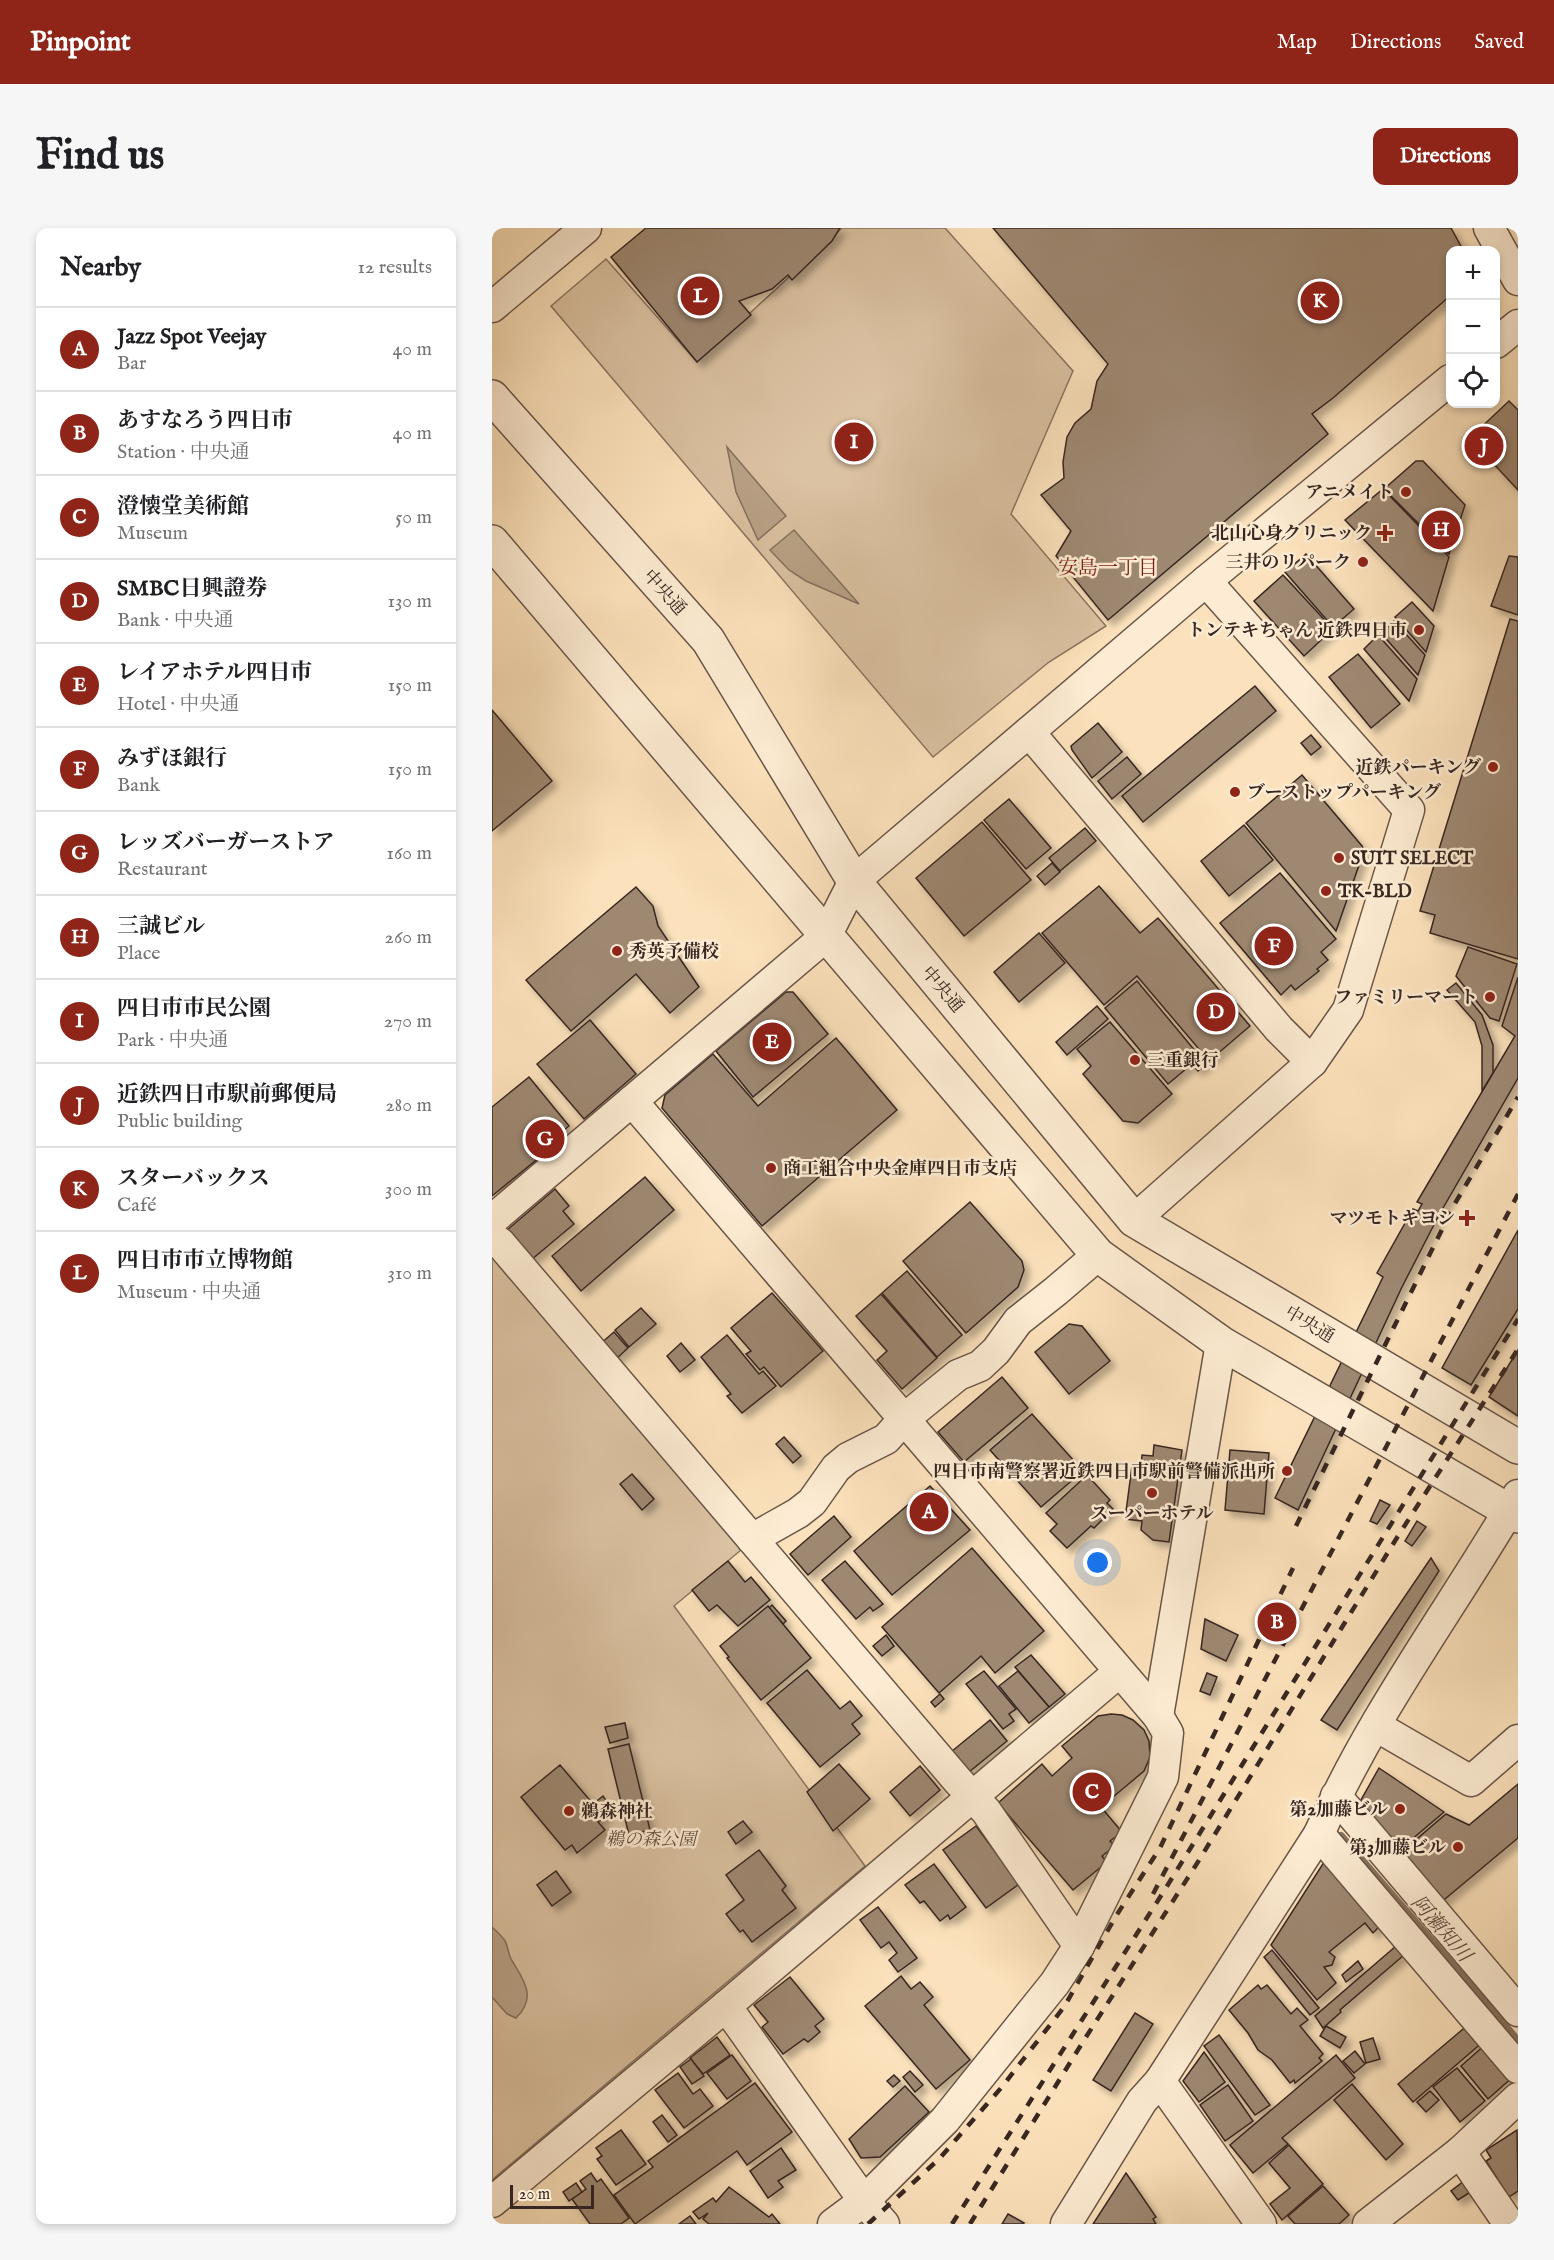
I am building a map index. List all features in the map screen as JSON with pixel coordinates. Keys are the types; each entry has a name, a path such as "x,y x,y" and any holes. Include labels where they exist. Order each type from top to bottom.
{"street":[{"path":"492,307 586,228"},
{"path":"1490,228 1518,280"},
{"path":"1500,340 1518,325"},
{"path":"492,1220 826,936 854,881 1206,581 1446,383"},
{"name":"中央通","path":"492,397 708,640 854,881 1134,1220 1518,1447"},
{"path":"492,542 1098,1255 1221,1343 1515,1507 1376,1726 1336,1796 1319,1834 1160,2081 1142,2101 1066,2224"},
{"path":"752,1539 798,1514 812,1502 836,1468 857,1453 886,1439 904,1419 958,1375 980,1365 996,1351 1018,1320 1098,1255 1134,1220 1312,1062 1347,1010 1409,810 1206,581"},
{"path":"1029,732 1279,1029 1312,1062"},
{"path":"632,1101 1158,1716 1168,1733 1163,1777 1079,1946 1055,1983 945,2120 864,2201 833,2224"},
{"path":"492,1237 986,1811 1079,1946"},
{"path":"1158,1716 1221,1343"},
{"path":"492,2202 726,2007 1119,1672"},
{"path":"1376,1726 1471,1781 1518,1740"},
{"path":"1336,1796 1518,2011"},
{"path":"1319,1834 1518,2068"},
{"path":"726,2007 864,2201 884,2224"},
{"path":"1160,2081 1261,2224"},
{"path":"1368,2224 1460,2152 1518,2098"},
{"path":"1460,2152 1509,2224"}],"green space":[{"path":"842,228 945,228 1073,371 1011,514 1106,626 1049,662 933,757 551,306 606,259 697,362"},
{"name":"鵜の森公園","path":"492,1250 747,1545 674,1606 865,1866 492,2180"}],"shaded area":[{"path":"727,447 786,516 758,540 736,492"},
{"path":"794,530 859,604 806,581 789,570 770,550"},
{"path":"492,1927 505,1941 511,1959 526,1988 526,2003 516,2018 507,2014 492,1997"}],"building":[{"path":"646,228 840,228 832,241 792,280 788,275 772,289 739,301 751,315 697,362 611,257"},
{"path":"993,228 1451,228 1461,246 1446,246 1446,299 1312,414 1328,434 1108,620 1056,556 1071,531 1041,495 1064,478 1063,462 1067,437 1075,423 1091,409 1097,381 1108,364"},
{"path":"1509,401 1518,410 1518,490 1480,449 1484,445 1474,434"},
{"path":"1416,461 1423,461 1465,505 1449,554 1384,489"},
{"path":"1383,489 1449,557 1433,611 1345,520"},
{"path":"1306,554 1354,609 1333,627 1285,572"},
{"path":"1509,556 1518,557 1518,615 1491,606"},
{"path":"1283,575 1333,629 1304,656 1254,601"},
{"path":"1412,602 1434,626 1426,652 1395,617"},
{"name":"近鉄パーキング","path":"1510,619 1518,621 1518,959 1430,933 1435,915 1420,911"},
{"path":"1394,621 1425,655 1418,675 1381,633"},
{"path":"1378,635 1417,679 1409,701 1364,649"},
{"path":"1358,654 1400,704 1371,728 1329,677"},
{"path":"1255,686 1276,711 1143,822 1122,796"},
{"path":"492,710 552,781 492,831"},
{"path":"1098,723 1122,752 1092,778 1071,746"},
{"path":"1311,735 1321,747 1311,755 1301,743"},
{"path":"1127,757 1141,774 1112,799 1098,781"},
{"name":"TK-BLD","path":"1302,775 1364,851 1336,931 1246,823"},
{"path":"1009,799 1051,848 1026,869 984,820"},
{"path":"982,822 1031,880 964,936 916,878"},
{"path":"1244,825 1273,860 1229,896 1201,861"},
{"path":"1085,828 1096,841 1060,871 1049,858"},
{"path":"1052,863 1060,872 1045,885 1037,876"},
{"path":"1280,873 1336,939 1321,952 1328,960 1317,969 1319,971 1295,990 1291,985 1281,995 1220,923"},
{"path":"1099,886 1140,933 1158,918 1250,1026 1209,1061 1137,976 1104,1005 1042,933"},
{"name":"秀英予備校","path":"636,887 653,906 658,926 699,987 670,1013 636,974 571,1031 526,980"},
{"path":"1039,933 1065,963 1019,1002 994,972"},
{"name":"ファミリーマート","path":"1468,947 1517,964 1499,1021 1490,1018 1456,976"},
{"path":"1518,977 1518,1078 1439,1215 1402,1287 1298,1510 1275,1498 1383,1277 1377,1273 1413,1209 1418,1211 1422,1204 1417,1202 1515,1036 1502,1026"},
{"path":"1137,981 1206,1064 1198,1071 1192,1064 1168,1084 1105,1008"},
{"path":"1456,983 1482,1015 1493,1045 1493,1073 1482,1091 1482,1046 1475,1022 1447,990"},
{"path":"786,992 793,992 828,1034 753,1097 716,1051"},
{"path":"1097,1006 1108,1019 1067,1055 1056,1042"},
{"path":"590,1020 636,1074 584,1119 537,1064"},
{"path":"1110,1022 1172,1094 1138,1123 1123,1121 1083,1074 1091,1066 1077,1049"},
{"name":"商工組合中央金庫四日市支店","path":"836,1038 897,1110 762,1226 662,1108 665,1095 713,1054 758,1106"},
{"path":"529,1077 569,1126 536,1153 540,1157 492,1196 492,1107"},
{"path":"645,1177 674,1210 581,1291 552,1256"},
{"path":"555,1189 569,1206 563,1211 574,1224 531,1260 506,1231"},
{"path":"970,1202 1022,1261 1024,1270 1018,1287 966,1333 903,1261"},
{"path":"1518,1230 1518,1309 1471,1385 1442,1368"},
{"path":"907,1271 962,1335 937,1357 882,1293"},
{"path":"772,1293 823,1351 781,1387 764,1367 760,1370 746,1354 751,1351 731,1328"},
{"path":"881,1294 937,1358 902,1389 877,1360 887,1351 856,1316"},
{"path":"641,1308 656,1324 629,1347 615,1330"},
{"path":"1069,1324 1082,1326 1110,1361 1069,1394 1035,1352"},
{"path":"614,1332 628,1348 614,1361 600,1344"},
{"path":"727,1335 759,1374 763,1371 776,1386 742,1413 727,1396 731,1394 701,1357"},
{"path":"681,1343 695,1360 680,1372 667,1356"},
{"path":"1518,1350 1518,1416 1489,1397"},
{"path":"1002,1377 1028,1408 964,1462 938,1432"},
{"path":"1032,1414 1083,1471 1041,1507 990,1450"},
{"path":"784,1437 801,1456 793,1463 776,1444"},
{"name":"スーパーホテル","path":"1154,1445 1182,1450 1169,1542 1153,1540 1141,1530 1142,1521 1125,1519 1132,1466 1141,1467 1142,1455 1153,1456"},
{"path":"1230,1450 1269,1453 1264,1514 1225,1510"},
{"path":"632,1474 654,1499 642,1510 620,1484"},
{"path":"1087,1475 1110,1500 1107,1503 1113,1509 1094,1528 1091,1526 1067,1548 1050,1531 1057,1524 1046,1513"},
{"path":"930,1486 970,1530 892,1595 854,1551"},
{"path":"1380,1500 1390,1505 1377,1524 1370,1521"},
{"path":"834,1516 851,1537 808,1575 790,1554"},
{"path":"1417,1521 1426,1527 1412,1546 1405,1541"},
{"path":"972,1548 1044,1631 995,1673 981,1656 939,1693 882,1627"},
{"path":"1431,1558 1439,1571 1337,1730 1321,1720"},
{"path":"728,1561 745,1582 751,1577 770,1600 738,1626 717,1605 709,1611 692,1590"},
{"path":"845,1561 883,1604 873,1611 870,1607 856,1619 822,1580"},
{"path":"772,1605 786,1621 783,1624 769,1608"},
{"path":"768,1606 811,1658 761,1700 720,1646"},
{"path":"1205,1619 1238,1635 1226,1661 1201,1649"},
{"path":"886,1635 894,1646 882,1656 873,1646"},
{"path":"1031,1655 1065,1694 1049,1707 1015,1667"},
{"path":"807,1670 840,1709 850,1701 862,1716 852,1724 860,1734 820,1767 767,1703"},
{"path":"984,1671 1016,1709 1009,1714 1014,1721 1003,1729 966,1684"},
{"path":"1018,1671 1049,1707 1029,1723 999,1686"},
{"path":"1207,1673 1217,1677 1210,1695 1200,1691"},
{"path":"940,1694 944,1699 935,1707 931,1702"},
{"path":"1122,1715 1133,1720 1144,1730 1149,1741 1150,1757 1144,1771 1101,1807 1122,1832 1110,1841 1115,1846 1102,1856 1107,1862 1073,1890 998,1803 1042,1764 1052,1776 1072,1758 1062,1746 1098,1716"},
{"path":"990,1720 1007,1741 969,1772 951,1752"},
{"path":"625,1723 628,1738 610,1743 605,1727"},
{"path":"629,1744 650,1830 629,1835 608,1749"},
{"path":"839,1764 870,1799 833,1831 807,1792"},
{"name":"鵜森神社","path":"560,1765 593,1804 603,1796 611,1807 602,1814 604,1818 598,1822 605,1830 577,1853 572,1845 565,1850 521,1797"},
{"path":"920,1766 940,1790 910,1816 890,1792"},
{"name":"第2加藤ビル","path":"1379,1768 1444,1812 1397,1852 1357,1807"},
{"name":"第3加藤ビル","path":"1518,1784 1518,1838 1439,1904 1398,1855 1446,1814 1469,1825"},
{"path":"743,1821 752,1832 736,1844 728,1832"},
{"path":"976,1826 1019,1884 986,1908 943,1850"},
{"path":"759,1850 786,1886 782,1890 796,1908 752,1942 743,1930 740,1932 726,1914 744,1900 726,1875"},
{"path":"1326,1859 1379,1927 1373,1933 1365,1923 1329,1952 1335,1957 1332,1965 1324,1967 1336,1983 1317,2000 1271,1945"},
{"path":"934,1864 966,1907 950,1919 948,1915 940,1921 924,1901 920,1903 905,1885"},
{"path":"556,1871 571,1892 552,1906 537,1885"},
{"path":"878,1907 917,1958 898,1972 889,1960 897,1953 889,1942 881,1948 860,1920"},
{"path":"1396,1946 1404,1955 1340,2010 1341,2012 1323,2028 1315,2016"},
{"path":"1272,1950 1319,2008 1310,2015 1264,1957"},
{"path":"1358,1961 1363,1969 1346,1982 1342,1975"},
{"path":"901,1976 911,1989 920,1982 933,1997 924,2005 970,2060 936,2089 865,2006"},
{"path":"790,1977 824,2019 815,2026 820,2032 808,2042 804,2039 783,2054 762,2027 768,2022 754,2005"},
{"path":"1258,1985 1261,1989 1267,1985 1291,2014 1297,2008 1308,2020 1300,2026 1323,2054 1319,2058 1322,2061 1295,2083 1294,2080 1290,2083 1272,2060 1258,2050 1248,2033 1229,2010"},
{"path":"1135,2013 1153,2024 1111,2091 1093,2080"},
{"path":"1469,2024 1484,2041 1413,2102 1398,2084"},
{"path":"1326,2026 1346,2037 1340,2048 1320,2036"},
{"path":"1219,2035 1270,2105 1255,2115 1204,2046"},
{"path":"717,2037 730,2055 703,2074 690,2058"},
{"path":"1373,2038 1380,2059 1366,2063 1360,2042"},
{"path":"1486,2044 1514,2076 1488,2099 1461,2066"},
{"path":"1355,2051 1365,2064 1354,2073 1343,2061"},
{"path":"1204,2052 1225,2082 1199,2102 1183,2081"},
{"path":"732,2055 751,2081 727,2099 707,2073"},
{"path":"1336,2055 1355,2078 1282,2138 1288,2144 1253,2173 1230,2145"},
{"path":"691,2059 704,2076 692,2084 680,2067"},
{"path":"1457,2068 1485,2101 1460,2122 1433,2087"},
{"path":"910,2071 923,2085 915,2092 903,2077"},
{"path":"678,2073 693,2094 700,2089 713,2106 684,2128 655,2090"},
{"path":"894,2075 900,2081 893,2087 887,2081"},
{"path":"755,2083 792,2132 747,2165 737,2151 635,2224 614,2195 653,2167 648,2161"},
{"path":"1352,2084 1403,2144 1386,2160 1334,2100"},
{"path":"1228,2085 1253,2121 1225,2141 1200,2105"},
{"path":"905,2086 929,2112 880,2157 861,2158 849,2139"},
{"path":"1430,2091 1439,2100 1426,2112 1417,2102"},
{"path":"662,2115 677,2135 668,2142 653,2122"},
{"path":"621,2130 646,2164 616,2185 597,2159 602,2156 596,2148"},
{"path":"1517,2130 1518,2191 1509,2197 1486,2161 1491,2158 1486,2150"},
{"path":"1289,2145 1323,2184 1282,2220 1270,2204 1290,2188 1269,2163"},
{"path":"781,2148 796,2170 778,2181 783,2187 768,2198 750,2171"},
{"path":"591,2173 597,2182 601,2179 629,2218 621,2224 590,2224 572,2199 586,2189 580,2181"},
{"path":"1126,2173 1156,2217 1153,2219 1156,2224 1093,2224"},
{"path":"1464,2181 1472,2191 1458,2200 1451,2191"},
{"path":"576,2183 582,2192 569,2201 563,2192"},
{"path":"1323,2186 1349,2215 1339,2224 1295,2224 1288,2216"},
{"path":"729,2187 769,2217 772,2214 780,2224 709,2224 703,2219 708,2213 699,2219 693,2212 713,2198 716,2202"},
{"path":"1008,2214 1024,2223 1002,2224"},
{"path":"690,2216 696,2224 679,2224"}],"waterway":[{"name":"阿瀬知川","path":"1341,1836 1518,2041"}],"railway":[{"path":"1296,1526 1454,1205 1518,1097"},
{"path":"1153,1894 1518,1194"},
{"path":"952,2224 1164,1891 1518,1319"},
{"path":"970,2224 1196,1865 1398,1536 1518,1349"},
{"path":"868,2224 939,2159 1001,2088 1064,2007 1116,1916 1160,1848 1293,1568"}],"place":[{"name":"四日市市立博物館","path":"700,296"},
{"name":"スターバックス","path":"1320,301"},
{"name":"四日市市民公園","path":"854,442"},
{"name":"近鉄四日市駅前郵便局","path":"1484,446"},
{"name":"アニメイト","path":"1406,492"},
{"name":"三誠ビル","path":"1441,530"},
{"name":"北山心身クリニック","path":"1385,533"},
{"name":"三井のリパーク","path":"1363,562"},
{"name":"トンテキちゃん 近鉄四日市","path":"1419,630"},
{"name":"近鉄パーキング","path":"1493,767"},
{"name":"ブーストップパーキング","path":"1235,792"},
{"name":"SUIT SELECT","path":"1339,858"},
{"name":"TK-BLD","path":"1326,891"},
{"name":"みずほ銀行","path":"1274,946"},
{"name":"秀英予備校","path":"617,951"},
{"name":"ファミリーマート","path":"1490,997"},
{"name":"SMBC日興證券","path":"1216,1012"},
{"name":"レイアホテル四日市","path":"772,1042"},
{"name":"三重銀行","path":"1135,1060"},
{"name":"レッズバーガーストア","path":"545,1139"},
{"name":"商工組合中央金庫四日市支店","path":"771,1168"},
{"name":"マツモトキヨシ","path":"1467,1218"},
{"name":"四日市南警察署近鉄四日市駅前警備派出所","path":"1287,1471"},
{"name":"スーパーホテル","path":"1152,1493"},
{"name":"Jazz Spot Veejay","path":"929,1512"},
{"name":"あすなろう四日市","path":"1277,1622"},
{"name":"澄懐堂美術館","path":"1092,1792"},
{"name":"第2加藤ビル","path":"1400,1809"},
{"name":"鵜森神社","path":"569,1811"},
{"name":"第3加藤ビル","path":"1458,1847"}],"district":[{"name":"安島一丁目","path":"1108,567"}]}
